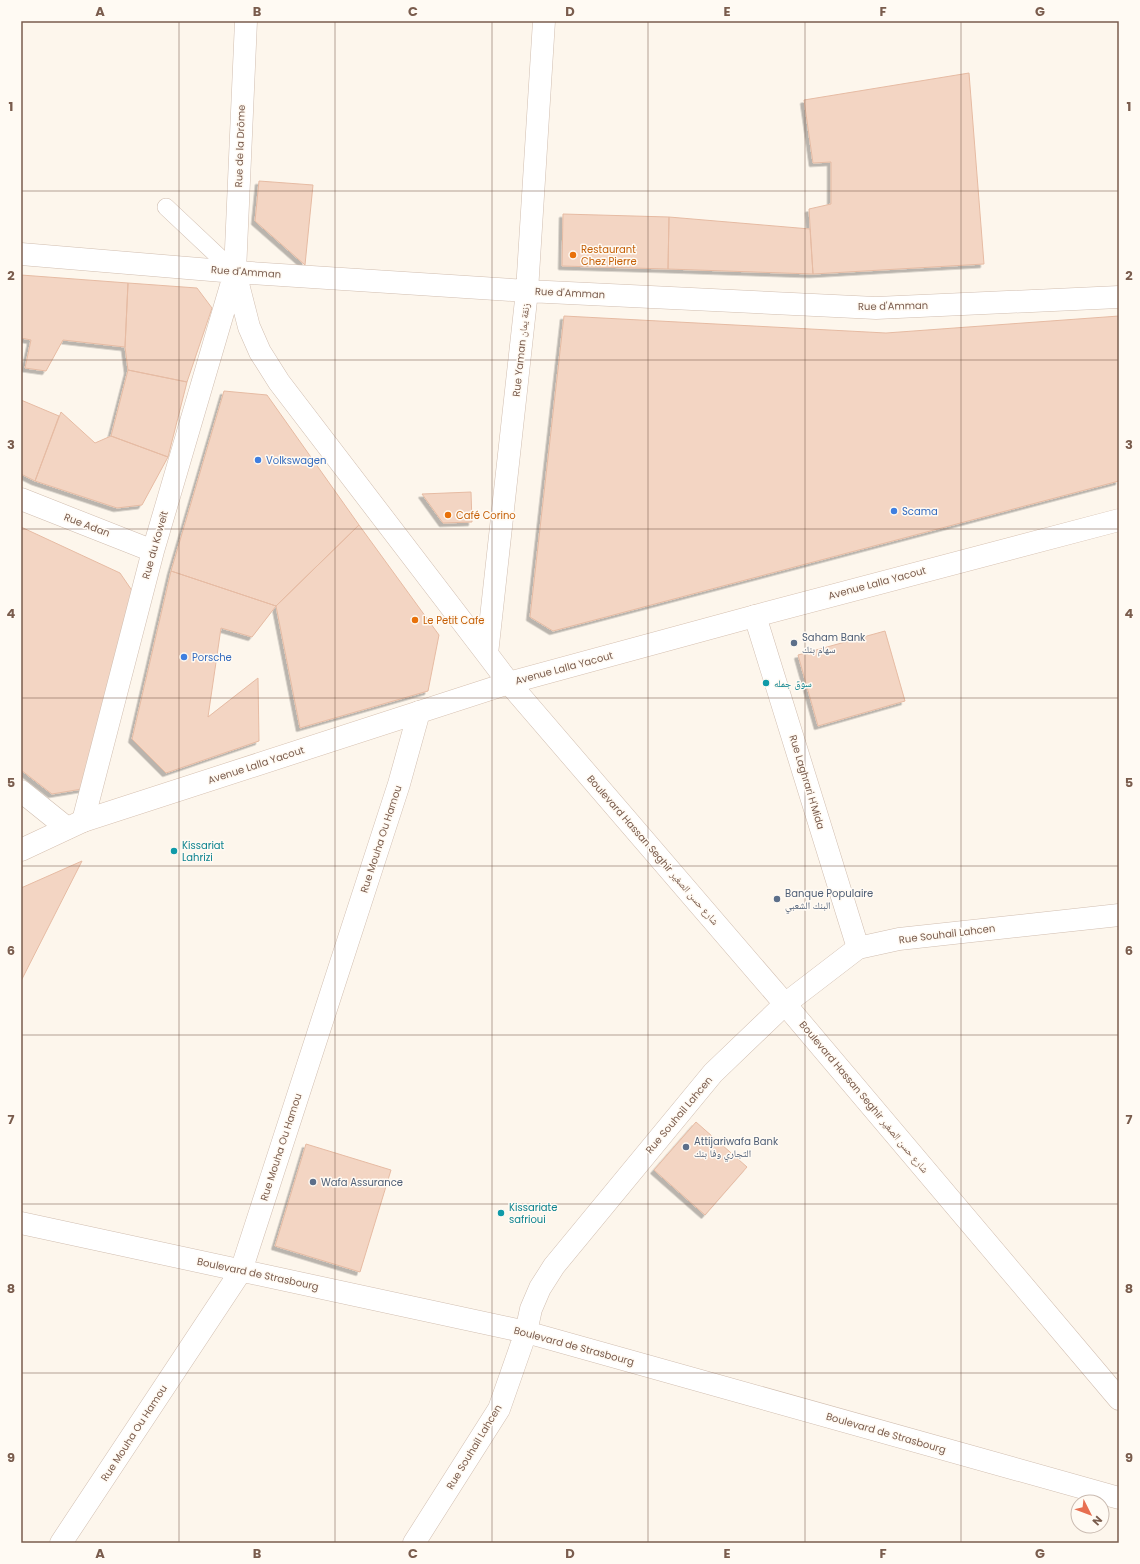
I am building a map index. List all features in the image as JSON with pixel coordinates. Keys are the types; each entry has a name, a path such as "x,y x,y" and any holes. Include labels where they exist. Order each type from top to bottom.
{"street":[{"name":"Rue de la Drôme","path":"235,272 246,21"},
{"name":"Rue Yaman زنقة يمان","path":"487,654 528,291 544,21"},
{"name":"Rue d'Amman","path":"21,254 235,272 528,291 876,308 1119,297"},
{"name":"Rue du Koweït","path":"75,824 235,272"},
{"name":"Boulevard Hassan Seghir شارع حسن الصغير","path":"235,272 249,327 260,352 278,382 509,683 785,1004 1119,1399"},
{"name":"Rue Adan","path":"21,500 153,551"},
{"name":"Avenue Lalla Yacout","path":"21,850 75,824 509,683 755,616 1119,520"},
{"name":"Rue Laghrari H'Mida","path":"755,616 858,948"},
{"name":"Rue Mouha Ou Hamou","path":"61,1543 241,1271 399,784 420,712"},
{"path":"21,791 75,824"},
{"name":"Rue Souhail Lahcen","path":"414,1543 498,1409 526,1332 531,1309 540,1288 554,1266 713,1073 785,1004 858,948 900,939 1119,914"},
{"name":"Boulevard de Strasbourg","path":"21,1224 526,1332 1119,1498"}],"lane":[{"path":"166,207 235,272"}],"building":[{"path":"969,73 984,264 813,274 809,209 831,204 831,162 813,163 804,100"},
{"path":"259,181 313,185 305,265 255,221"},
{"path":"563,214 669,217 668,269 562,266"},
{"path":"669,217 810,229 813,274 668,269"},
{"path":"21,275 128,283 125,347 63,340 46,371 25,368 31,340 21,338"},
{"path":"128,283 197,288 212,308 187,382 128,370 125,347"},
{"path":"564,316 886,333 1119,316 1119,481 553,631 530,617"},
{"path":"128,370 187,382 168,457 111,436"},
{"name":"Volkswagen","path":"224,391 267,395 359,525 276,606 171,571"},
{"path":"21,400 59,416 35,481 21,474"},
{"path":"61,412 95,443 111,436 168,457 142,505 117,508 35,481"},
{"path":"471,492 472,522 443,523 422,494"},
{"path":"359,525 439,635 428,691 300,728 276,606"},
{"path":"21,527 120,573 133,592 88,788 52,794 21,770"},
{"name":"Porsche","path":"171,571 276,606 252,637 221,628 208,717 258,678 259,741 166,773 132,739"},
{"path":"885,631 905,701 818,726 798,655"},
{"path":"82,861 21,981 21,888"},
{"path":"696,1122 747,1167 705,1215 654,1170"},
{"path":"306,1144 391,1170 360,1272 275,1246"}],"place":[{"name":"Restaurant Chez Pierre","path":"573,255"},
{"name":"Volkswagen","path":"258,460"},
{"name":"Scama","path":"894,511"},
{"name":"Café Corino","path":"448,515"},
{"name":"Le Petit Cafe","path":"415,620"},
{"name":"Saham Bank سهام بنك","path":"794,643"},
{"name":"Porsche","path":"184,657"},
{"name":"سوق جمله","path":"766,683"},
{"name":"Kissariat Lahrizi","path":"174,851"},
{"name":"Banque Populaire البنك الشعبي","path":"777,899"},
{"name":"Attijariwafa Bank التجاري وفا بنك","path":"686,1147"},
{"name":"Wafa Assurance","path":"313,1182"},
{"name":"Kissariate safrioui","path":"501,1213"}]}
